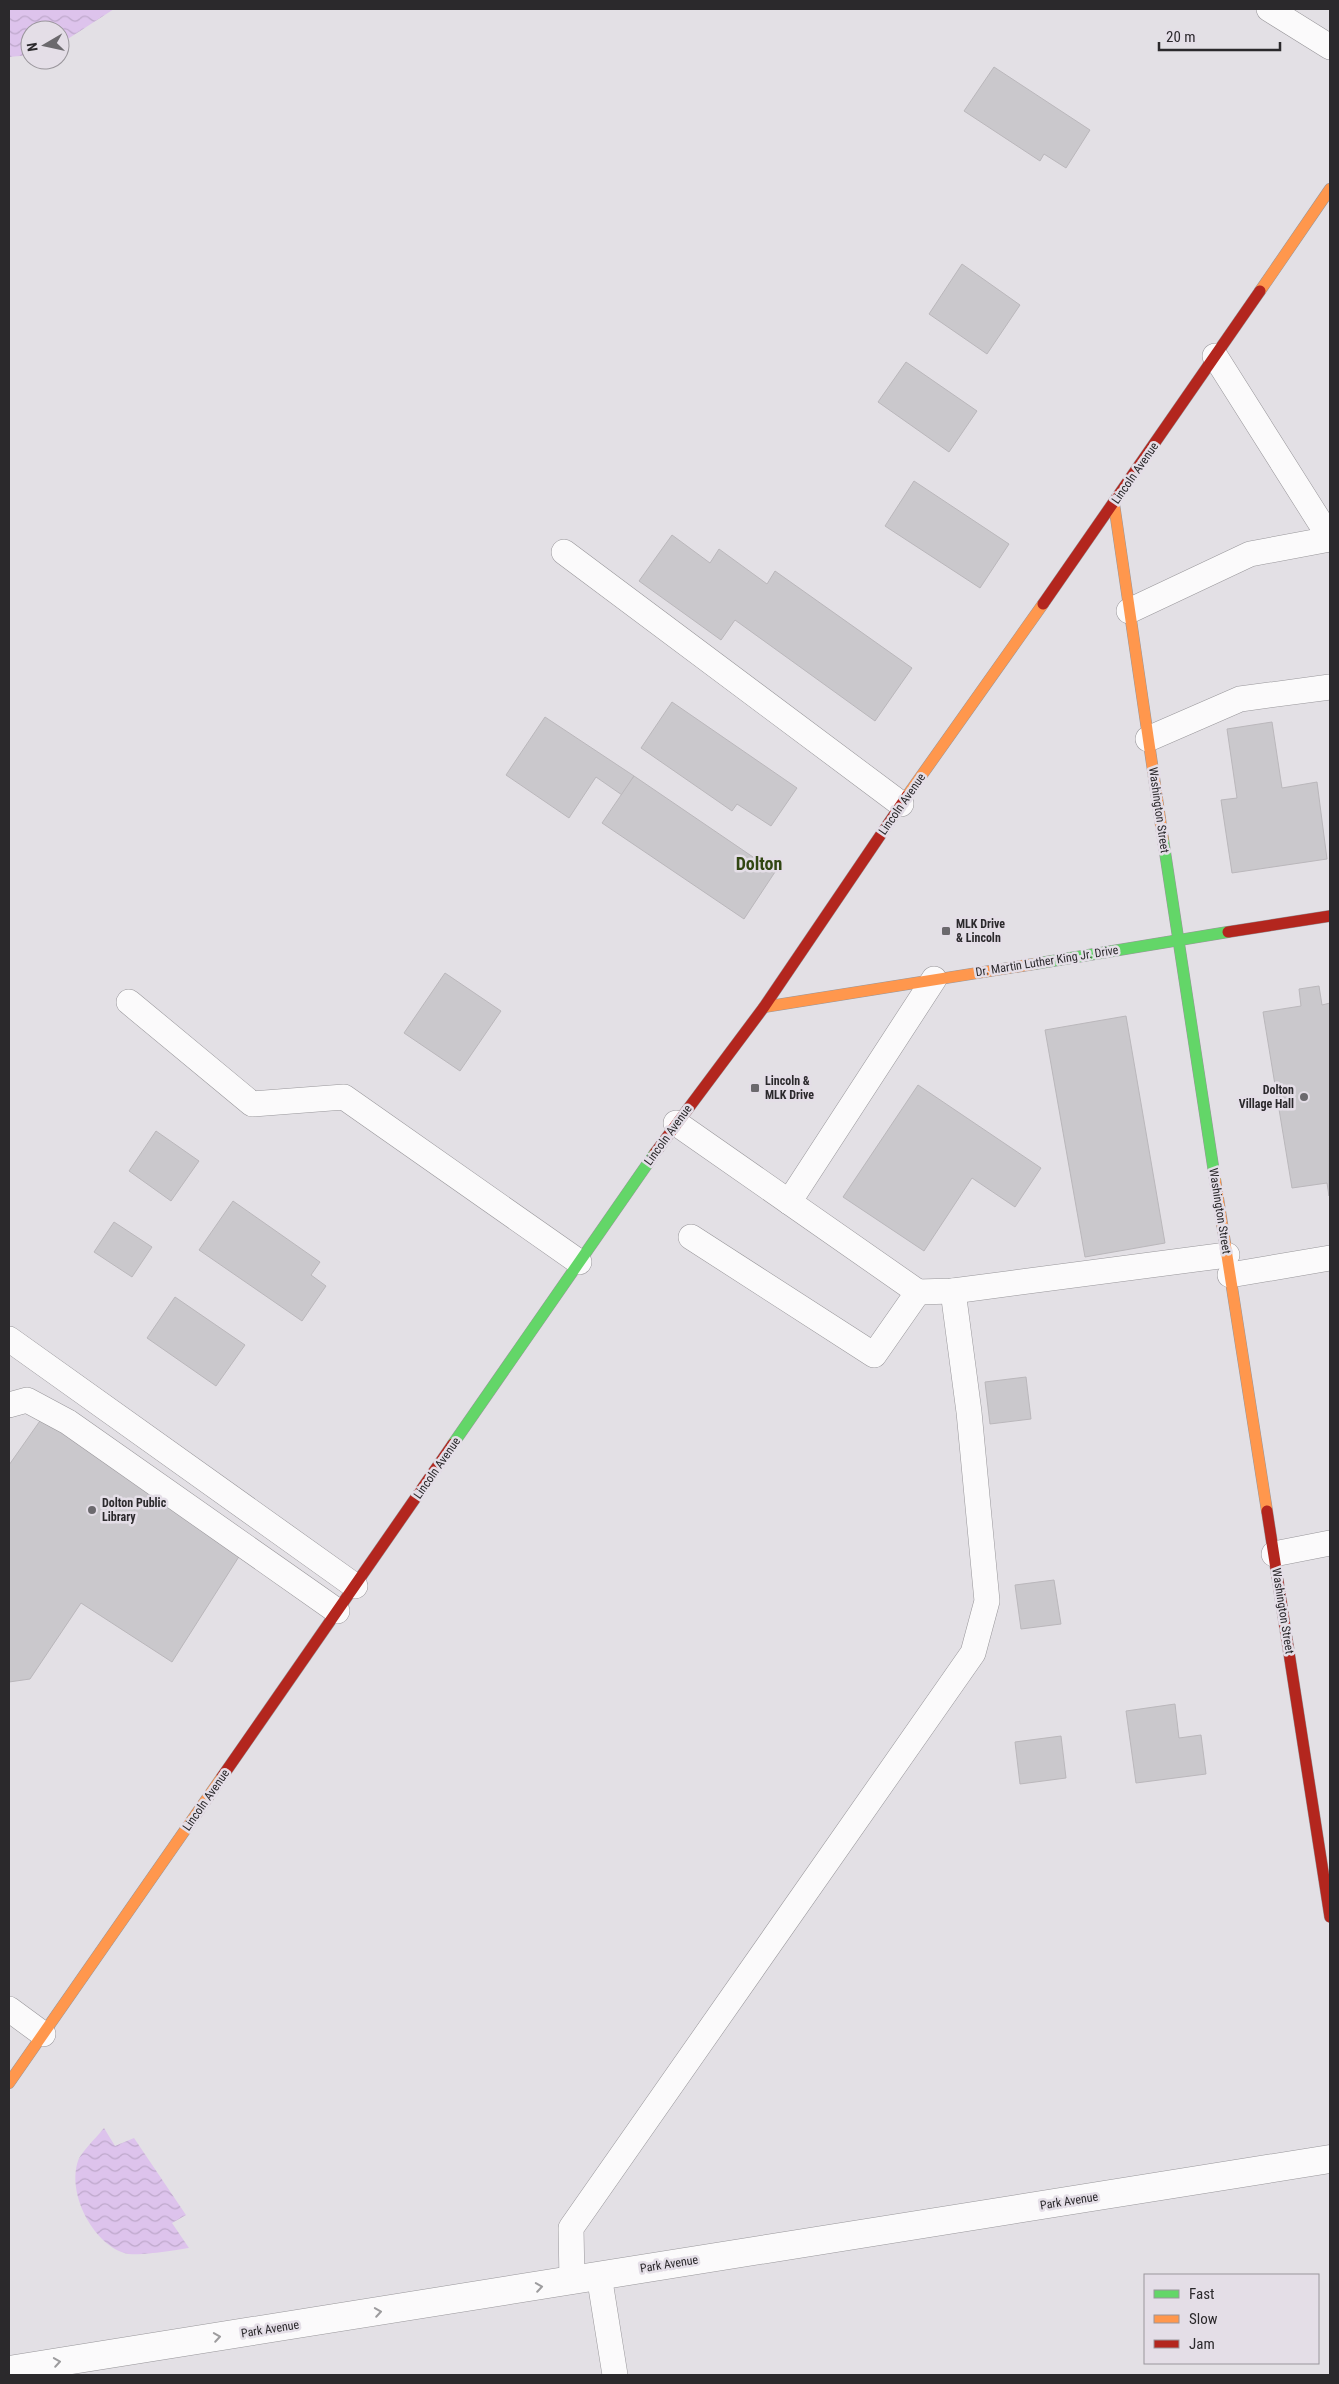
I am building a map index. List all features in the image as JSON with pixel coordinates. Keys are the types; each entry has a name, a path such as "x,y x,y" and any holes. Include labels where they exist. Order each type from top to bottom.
{"street":[{"name":"Lincoln Avenue","path":"9,2083 676,1123 764,1007 901,804 1114,504 1330,189"},
{"name":"Washington Street","path":"1114,504 1178,940 1330,1917"},
{"name":"Dr. Martin Luther King Jr. Drive","path":"764,1007 1330,916"},
{"name":"Park Avenue","path":"9,2370 1330,2159"}],"lane":[{"path":"1269,9 1330,47"},
{"path":"1129,611 1250,554 1330,539 1215,356"},
{"path":"564,552 901,804"},
{"path":"1148,739 1240,699 1330,687"},
{"path":"789,1202 934,979"},
{"path":"129,1002 252,1104 344,1097 580,1262"},
{"path":"676,1123 918,1292 953,1291 1229,1265 1330,1258"},
{"path":"691,1237 874,1355 918,1292"},
{"path":"572,2281 571,2228 973,1652 986,1600 969,1412 953,1291"},
{"path":"9,1339 355,1586"},
{"path":"9,1405 27,1400 68,1422 337,1611"},
{"path":"1274,1554 1330,1544"},
{"path":"9,2009 43,2034"},
{"path":"599,2276 615,2375"}],"water":[{"path":"9,9 114,9 70,38 70,20 20,20 20,56 9,57"},
{"path":"104,2128 115,2146 134,2138 186,2215 172,2223 189,2248 146,2254 124,2253 112,2247 92,2227 79,2201 76,2174 80,2157"}],"building":[{"path":"994,67 1090,130 1066,168 1044,154 1040,161 964,111"},
{"path":"962,264 1020,305 987,354 929,314"},
{"path":"906,362 977,411 949,452 878,402"},
{"path":"914,481 1009,544 980,588 885,526"},
{"path":"672,535 710,563 719,549 767,584 775,571 912,668 875,721 735,620 721,640 639,581"},
{"path":"672,702 797,788 771,826 737,804 732,811 641,748"},
{"path":"545,717 634,776 622,795 596,777 569,818 506,775"},
{"path":"1272,722 1282,788 1317,782 1327,859 1232,873 1221,800 1237,798 1227,729"},
{"path":"634,776 775,872 744,919 602,823"},
{"path":"445,973 501,1011 460,1071 404,1033"},
{"name":"Dolton Village Hall","path":"1319,986 1322,1005 1330,1003 1329,1196 1327,1183 1292,1188 1263,1012 1301,1006 1299,989"},
{"path":"1126,1016 1165,1243 1085,1257 1045,1030"},
{"path":"918,1085 1041,1168 1015,1207 972,1178 924,1251 843,1197"},
{"path":"156,1131 199,1161 171,1201 129,1171"},
{"path":"233,1201 320,1262 311,1275 326,1286 302,1321 199,1250"},
{"path":"114,1222 152,1247 132,1277 94,1252"},
{"path":"175,1297 245,1345 216,1386 147,1338"},
{"path":"1026,1377 1031,1419 990,1424 985,1382"},
{"name":"Dolton Public Library","path":"42,1418 240,1555 172,1662 81,1603 30,1679 9,1682 9,1465"},
{"path":"1054,1580 1061,1624 1021,1629 1015,1585"},
{"path":"1175,1704 1179,1738 1201,1735 1206,1774 1136,1783 1126,1711"},
{"path":"1061,1736 1066,1778 1020,1784 1015,1742"}],"traffic: fast":[{"path":"1163,839 1215,1179"},
{"path":"1034,964 1228,932"},
{"path":"453,1444 655,1153"}],"traffic: slow":[{"path":"1260,291 1330,189"},
{"path":"1114,504 1163,839"},
{"path":"907,796 1043,604"},
{"path":"764,1007 1034,964"},
{"path":"1215,1179 1267,1511"},
{"path":"9,2083 222,1777"}],"traffic: jam":[{"path":"1043,604 1260,291"},
{"path":"655,1153 764,1007 907,796"},
{"path":"1228,932 1330,916"},
{"path":"222,1777 453,1444"},
{"path":"1267,1511 1330,1917"}],"place":[{"name":"MLK Drive & Lincoln","path":"946,931"},
{"name":"Lincoln & MLK Drive","path":"755,1088"},
{"name":"Dolton Village Hall","path":"1304,1097"},
{"name":"Dolton Public Library","path":"92,1510"}],"district":[{"name":"Dolton","path":"759,863"}]}
